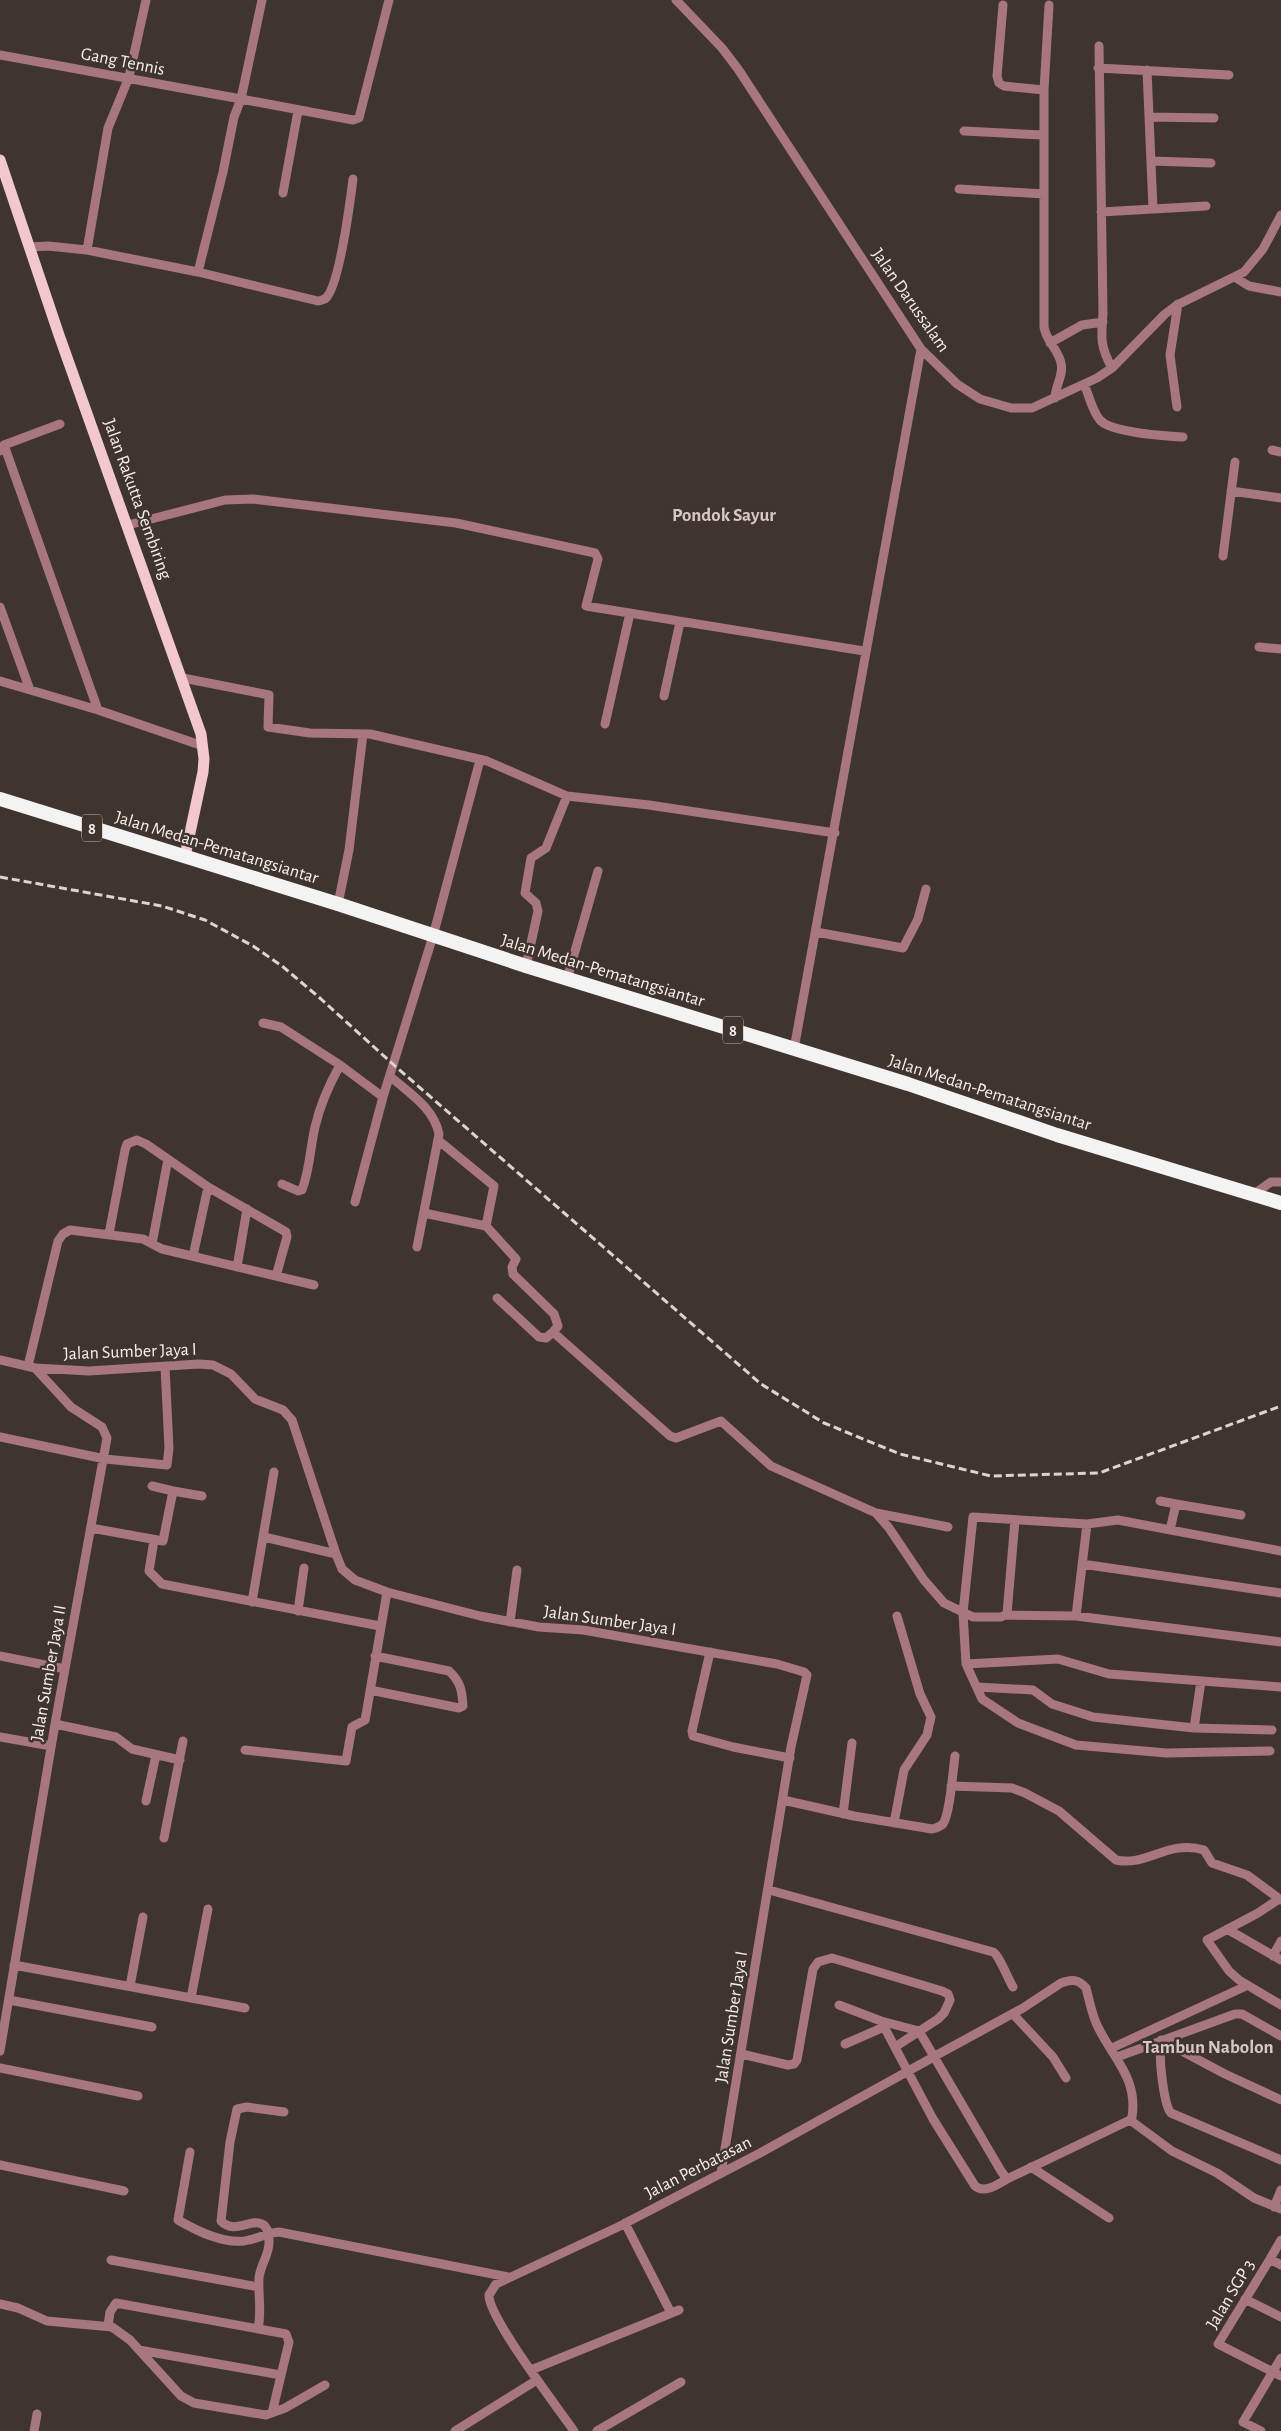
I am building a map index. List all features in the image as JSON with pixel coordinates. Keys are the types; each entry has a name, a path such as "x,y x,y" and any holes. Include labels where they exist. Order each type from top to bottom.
{"highway":[{"name":"Jalan Medan-Pematangsiantar","path":"0,800 185,856 526,966 908,1084 1057,1135 1281,1203"}],"main road":[{"name":"Jalan Rakutta Sembiring","path":"0,160 183,678 201,734 203,746 202,772 185,856"}],"street":[{"path":"87,250 108,128 129,77 146,0"},
{"path":"198,272 234,117 241,99 262,0"},
{"name":"Gang Tennis","path":"0,55 129,77 298,111 353,120 359,118 390,0"},
{"name":"Jalan Darussalam","path":"676,0 722,48 738,69 921,349 957,384 980,399 1022,409 1032,408 1084,384 1112,368 1165,314 1178,304 1236,278 1254,262 1263,250 1281,215"},
{"path":"1003,5 997,76 999,83 1004,86 1044,90"},
{"path":"1049,5 1043,135 1044,327 1062,365 1055,398"},
{"path":"1099,46 1101,345 1112,368"},
{"path":"1098,68 1229,74"},
{"path":"1147,70 1153,208"},
{"path":"283,193 298,111"},
{"path":"1149,117 1214,118"},
{"path":"964,131 1043,135"},
{"path":"1151,161 1211,163"},
{"path":"30,247 48,246 87,250 198,272 318,301 325,298 342,252 353,179"},
{"path":"959,189 1044,194"},
{"path":"1101,212 1206,206"},
{"path":"1236,278 1248,286 1281,292"},
{"path":"1177,407 1170,355 1178,304"},
{"path":"1050,343 1082,325 1102,322"},
{"path":"794,1049 835,833 864,651 921,349"},
{"path":"1084,384 1098,418 1104,424 1144,434 1183,437"},
{"path":"60,424 2,448 98,710"},
{"path":"1223,556 1235,462"},
{"path":"1231,491 1281,498"},
{"path":"128,525 225,500 253,499 456,523 592,551 598,559 586,606 864,651"},
{"path":"0,607 30,690"},
{"path":"606,724 630,613"},
{"path":"664,696 680,622"},
{"path":"1259,647 1281,649"},
{"path":"183,678 269,694 268,727 310,733 363,734 480,760 567,796 639,803 835,833"},
{"path":"0,681 98,710 203,746"},
{"path":"338,904 349,850 363,734"},
{"path":"355,1202 383,1097 391,1077 434,936 480,760"},
{"path":"526,966 538,911 536,903 525,893 529,862 533,855 546,848 567,796"},
{"path":"568,979 598,871"},
{"path":"816,932 903,948 918,919 926,889"},
{"path":"263,1023 281,1027 340,1065 383,1097"},
{"path":"282,1184 298,1191 302,1190 322,1103 340,1065"},
{"path":"391,1077 429,1111 437,1123 438,1140 417,1246"},
{"path":"109,1234 127,1144 137,1140 208,1187 286,1232 287,1237 276,1276"},
{"path":"438,1140 493,1183 486,1226"},
{"path":"152,1244 168,1159"},
{"path":"1254,1194 1271,1182 1281,1182"},
{"path":"194,1256 208,1187"},
{"path":"237,1267 247,1209"},
{"path":"424,1213 486,1226 516,1258 512,1266 513,1274 557,1318 558,1326 546,1338 539,1337 497,1298"},
{"path":"0,1360 32,1367 58,1241 63,1234 70,1230 143,1239 152,1244 194,1256 314,1285"},
{"path":"554,1332 672,1437 676,1438 721,1421 771,1466 876,1513 948,1527"},
{"name":"Jalan Sumber Jaya I","path":"32,1367 89,1371 213,1365 231,1374 256,1399 289,1415 336,1554 347,1575 355,1580 387,1592 510,1622 540,1627 583,1630 710,1652 777,1664 804,1672 807,1675 790,1758 721,2173"},
{"name":"Jalan Sumber Jaya II","path":"0,2051 51,1746 107,1443 106,1432 102,1427 71,1407 32,1367"},
{"path":"0,1437 104,1458 167,1465 169,1448 165,1367"},
{"path":"252,1602 274,1472"},
{"path":"152,1486 202,1496"},
{"path":"91,1528 161,1542 164,1538 173,1491"},
{"path":"1160,1501 1241,1515"},
{"path":"1170,1530 1176,1504"},
{"path":"876,1513 944,1603 963,1614 973,1616 1076,1616 1281,1642"},
{"path":"1270,1751 1166,1754 1076,1745 1018,1723 982,1699 966,1664 963,1614 974,1517 1088,1524 1118,1520 1281,1551"},
{"path":"1006,1615 1008,1612 1015,1520"},
{"path":"1076,1616 1088,1524"},
{"path":"264,1537 336,1554"},
{"path":"154,1540 149,1571 156,1581 170,1586 380,1626"},
{"path":"1082,1564 1281,1593"},
{"path":"298,1611 304,1568"},
{"path":"510,1622 517,1570"},
{"path":"245,1750 346,1761 352,1727 365,1720 387,1592"},
{"path":"894,1823 904,1770 927,1735 931,1717 920,1694 897,1616"},
{"path":"710,1652 693,1736 733,1747 790,1758"},
{"path":"0,1656 65,1668"},
{"path":"370,1690 459,1708 463,1706 462,1687 457,1678 449,1671 375,1656"},
{"path":"966,1664 1058,1659 1109,1674 1281,1687"},
{"path":"1194,1728 1201,1681"},
{"path":"977,1687 1033,1690 1052,1704 1093,1717 1194,1728 1272,1730"},
{"path":"55,1724 116,1737 132,1749 180,1760"},
{"path":"0,1737 51,1746"},
{"path":"164,1838 183,1741"},
{"path":"843,1814 852,1743"},
{"path":"146,1801 156,1755"},
{"path":"784,1800 843,1814 938,1828 943,1824 947,1813 955,1756"},
{"path":"951,1786 1012,1788 1059,1811 1116,1860 1123,1862 1143,1858 1175,1847 1190,1846 1204,1850 1212,1863 1248,1875 1280,1900 1208,1938 1207,1943 1229,1971 1246,1986 1281,2005"},
{"path":"769,1890 993,1952 998,1957 1003,1971 1013,1987"},
{"path":"191,1998 208,1909"},
{"path":"130,1986 143,1917"},
{"path":"1228,1929 1277,1958 1281,1941"},
{"path":"742,2054 788,2065 794,2064 797,2060 813,1969 818,1962 825,1959 845,1961 942,1990 948,1994 950,2000 944,2013 895,2047"},
{"path":"14,1965 245,2008"},
{"name":"Jalan Perbatasan","path":"574,2431 498,2320 489,2301 492,2289 509,2277 625,2223 828,2117 907,2071 1013,2014 1061,1983 1076,1980 1086,1988 1098,2028 1112,2048"},
{"path":"882,2024 933,2120 975,2186 978,2189 989,2188 1130,2120 1133,2111 1131,2092 1125,2069 1112,2048 1246,1986"},
{"path":"9,2000 152,2027"},
{"path":"839,2005 882,2024 919,2031 1001,2171 1008,2179"},
{"path":"1013,2014 1053,2056 1066,2078"},
{"path":"1117,2057 1163,2042 1235,2014 1242,2014 1281,2036"},
{"path":"845,2044 882,2024"},
{"path":"1163,2042 1281,2100"},
{"path":"1163,2042 1161,2050 1166,2107 1171,2113 1281,2160"},
{"path":"0,2068 138,2096"},
{"path":"258,2329 261,2312 260,2269 268,2249 268,2233 267,2228 261,2223 254,2222 242,2226 231,2226 222,2221 230,2142 234,2116 237,2109 242,2106 284,2112"},
{"path":"1130,2120 1172,2151 1216,2173 1254,2198 1277,2208 1281,2190"},
{"path":"190,2152 178,2220 194,2229 232,2241 247,2241 268,2233 278,2232 509,2277"},
{"path":"0,2165 124,2191"},
{"path":"1032,2167 1109,2218"},
{"path":"531,2370 675,2312 625,2223"},
{"name":"Jalan SGP 3","path":"1277,2373 1218,2344 1281,2240"},
{"path":"1270,2259 1281,2266"},
{"path":"111,2260 259,2287"},
{"path":"1245,2299 1281,2317"},
{"path":"108,2326 110,2312 116,2303 286,2334 289,2336 272,2413"},
{"path":"0,2304 18,2308 47,2321 108,2326 120,2331 188,2401 266,2415 325,2385"},
{"path":"139,2350 281,2375"},
{"path":"1261,2431 1243,2422 1277,2373 1281,2358"},
{"path":"455,2431 538,2380"},
{"path":"597,2431 681,2382"},
{"path":"34,2431 37,2414"}],"railway":[{"path":"0,877 162,906 205,920 253,946 282,966 321,999 395,1066 761,1384 824,1423 900,1454 991,1476 1099,1473 1281,1406"}],"district":[{"name":"Pondok Sayur","path":"724,514"},
{"name":"Tambun Nabolon","path":"1208,2046"}]}
